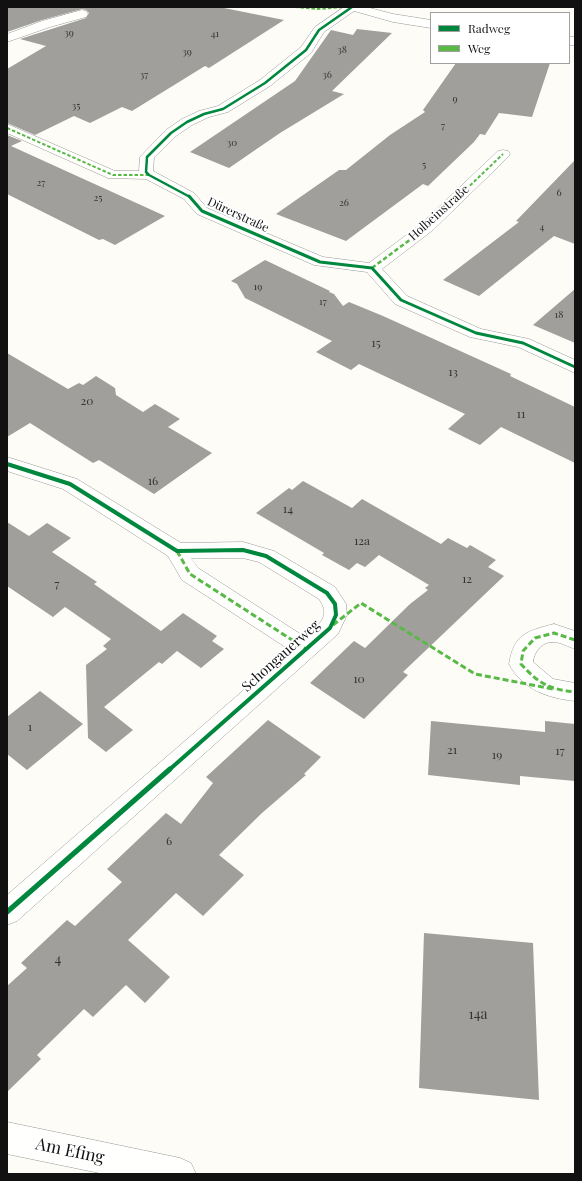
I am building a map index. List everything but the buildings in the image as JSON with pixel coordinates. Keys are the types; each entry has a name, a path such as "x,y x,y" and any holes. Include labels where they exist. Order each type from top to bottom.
{"street":[{"path":"149,175 146,172 147,157 171,134 187,122 204,114 223,109 266,83 306,50 319,30 352,7"},
{"path":"355,7 396,20 430,24"},
{"path":"385,7 405,8"},
{"path":"7,38 56,21 82,14"},
{"name":"Dürerstraße","path":"7,128 113,175 149,175 189,196 202,211 320,262 372,268"},
{"name":"Holbeinstraße","path":"372,268 427,227 503,154"},
{"path":"372,268 401,300 476,333 523,343 575,367"},
{"path":"7,464 70,484 177,551"},
{"name":"Schongauerweg","path":"7,912 306,650 330,628 336,615 335,604 327,593 266,556 243,550 177,551 190,574 306,650"},
{"path":"575,640 554,633 535,638 522,651 521,664 534,680 553,689 575,692"},
{"name":"Am Efing","path":"7,1138 180,1174"}],"marked path":[{"path":"295,7 318,9 344,7"},
{"path":"7,128 113,175 149,175"},
{"path":"372,268 427,227 503,154"},
{"path":"177,551 190,574 306,649"},
{"path":"333,625 361,603 475,674 553,689"},
{"path":"575,640 554,633 535,638 523,651 521,664 533,677 544,685 550,688 575,692"}],"cycle path":[{"path":"352,7 319,30 306,50 265,83 223,109 204,114 187,122 171,133 147,157 146,172 189,196 202,211 320,262 372,268 401,300 476,333 523,343 575,367"},
{"path":"7,464 70,484 177,551 243,550 266,556 327,593 335,604 336,615 330,628 7,912"}]}
